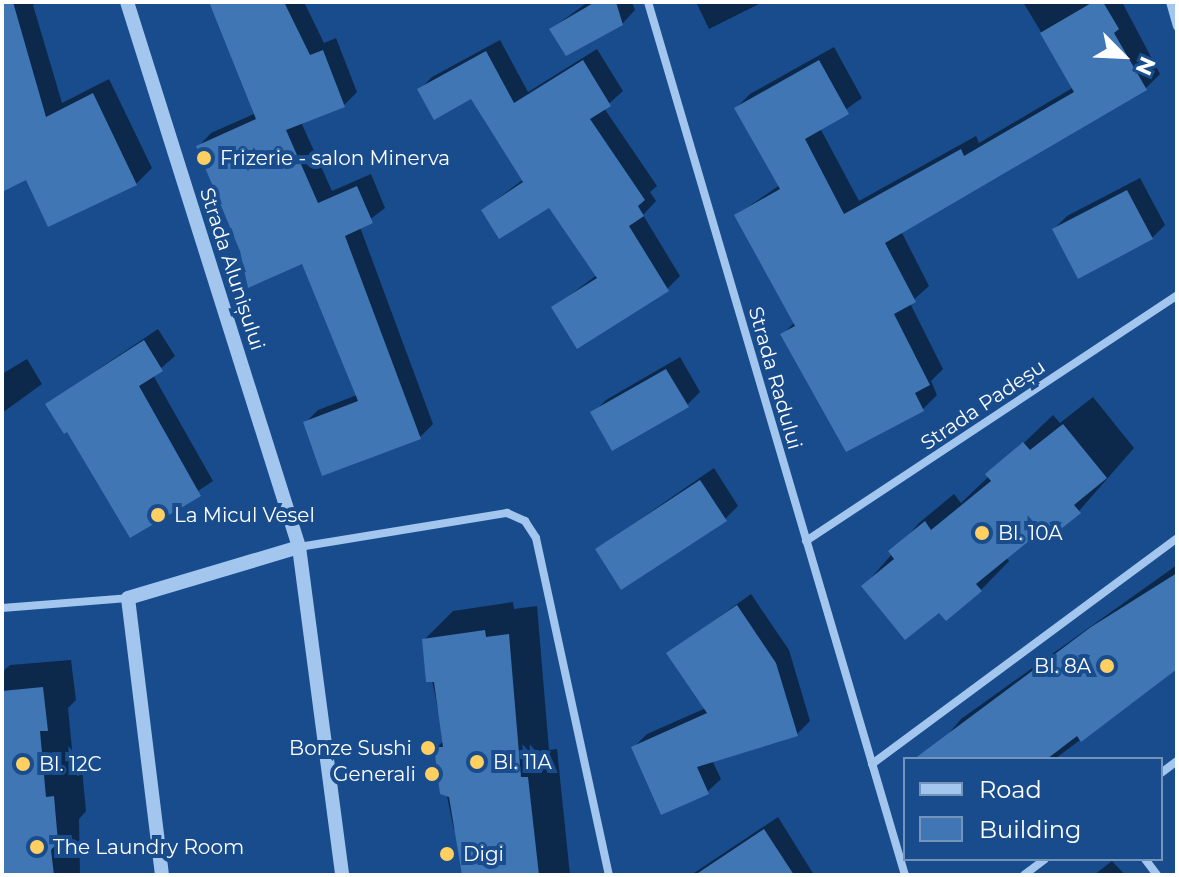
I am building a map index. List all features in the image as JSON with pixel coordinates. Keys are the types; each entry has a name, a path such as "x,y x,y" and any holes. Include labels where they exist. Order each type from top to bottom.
{"street":[{"name":"Strada Alunișului","path":"127,2 299,547 342,875"},
{"name":"Strada Radului","path":"648,2 905,875"},
{"path":"1170,2 1177,26"},
{"name":"Strada Padeșu","path":"806,541 1177,295"},
{"path":"2,608 128,598 299,547 507,513 525,521 536,538 609,875"},
{"path":"872,764 1177,538"},
{"path":"128,598 162,875"},
{"path":"1024,875 1042,861"}],"building":[{"path":"2,2 13,2 46,117 93,93 137,185 48,227 26,180 2,192"},
{"path":"209,2 284,2 310,55 323,50 345,107 286,130 318,203 357,186 373,223 345,236 421,439 322,476 303,422 358,401 302,264 248,288 240,251 196,146 256,119"},
{"path":"595,2 616,2 623,25 566,56 549,29"},
{"path":"1093,2 1103,2 1119,29 1114,33 1147,90 885,243 916,302 894,314 930,385 915,393 924,411 846,452 780,334 795,326 734,215 780,189 734,108 819,60 849,114 805,139 844,214 961,149 964,156 1074,92 1040,33"},
{"path":"486,51 514,103 583,60 611,106 590,119 645,200 638,206 644,216 629,226 669,291 577,349 551,307 597,278 549,208 499,239 481,210 523,182 471,99 434,120 417,89"},
{"path":"1127,190 1153,239 1078,279 1052,229"},
{"path":"144,340 163,371 139,386 201,496 130,538 67,432 64,434 45,404"},
{"path":"666,369 689,407 612,451 590,412"},
{"name":"Bl. 10A","path":"1063,424 1107,478 1074,505 1081,513 1042,544 1035,536 976,584 982,591 946,621 939,613 905,640 861,586 894,559 888,551 925,521 931,530 991,481 985,474 1023,442 1030,450"},
{"path":"700,480 727,521 621,590 595,549"},
{"name":"Bl. 8A","path":"1177,573 1177,669 1081,742 1077,736 1050,757 917,757 1091,627"},
{"path":"737,605 776,663 798,736 697,767 709,794 661,815 631,747 707,713 666,653"},
{"name":"Bl. 11A","path":"485,630 486,637 509,634 521,777 528,777 539,875 462,875 449,797 440,794 434,747 443,747 434,682 426,682 422,639"},
{"name":"Bl. 12C","path":"43,687 48,731 40,731 46,797 54,796 58,842 51,850 54,875 2,875 2,691"},
{"path":"764,829 794,875 695,875"}],"place":[{"name":"Frizerie - salon Minerva","path":"204,158"},
{"name":"La Micul Vesel","path":"158,515"},
{"name":"Bl. 10A","path":"982,533"},
{"name":"Bl. 8A","path":"1107,666"},
{"name":"Bonze Sushi","path":"428,748"},
{"name":"Bl. 11A","path":"477,762"},
{"name":"Bl. 12C","path":"23,764"},
{"name":"Generali","path":"432,774"},
{"name":"The Laundry Room","path":"37,847"},
{"name":"Digi","path":"447,854"}]}
